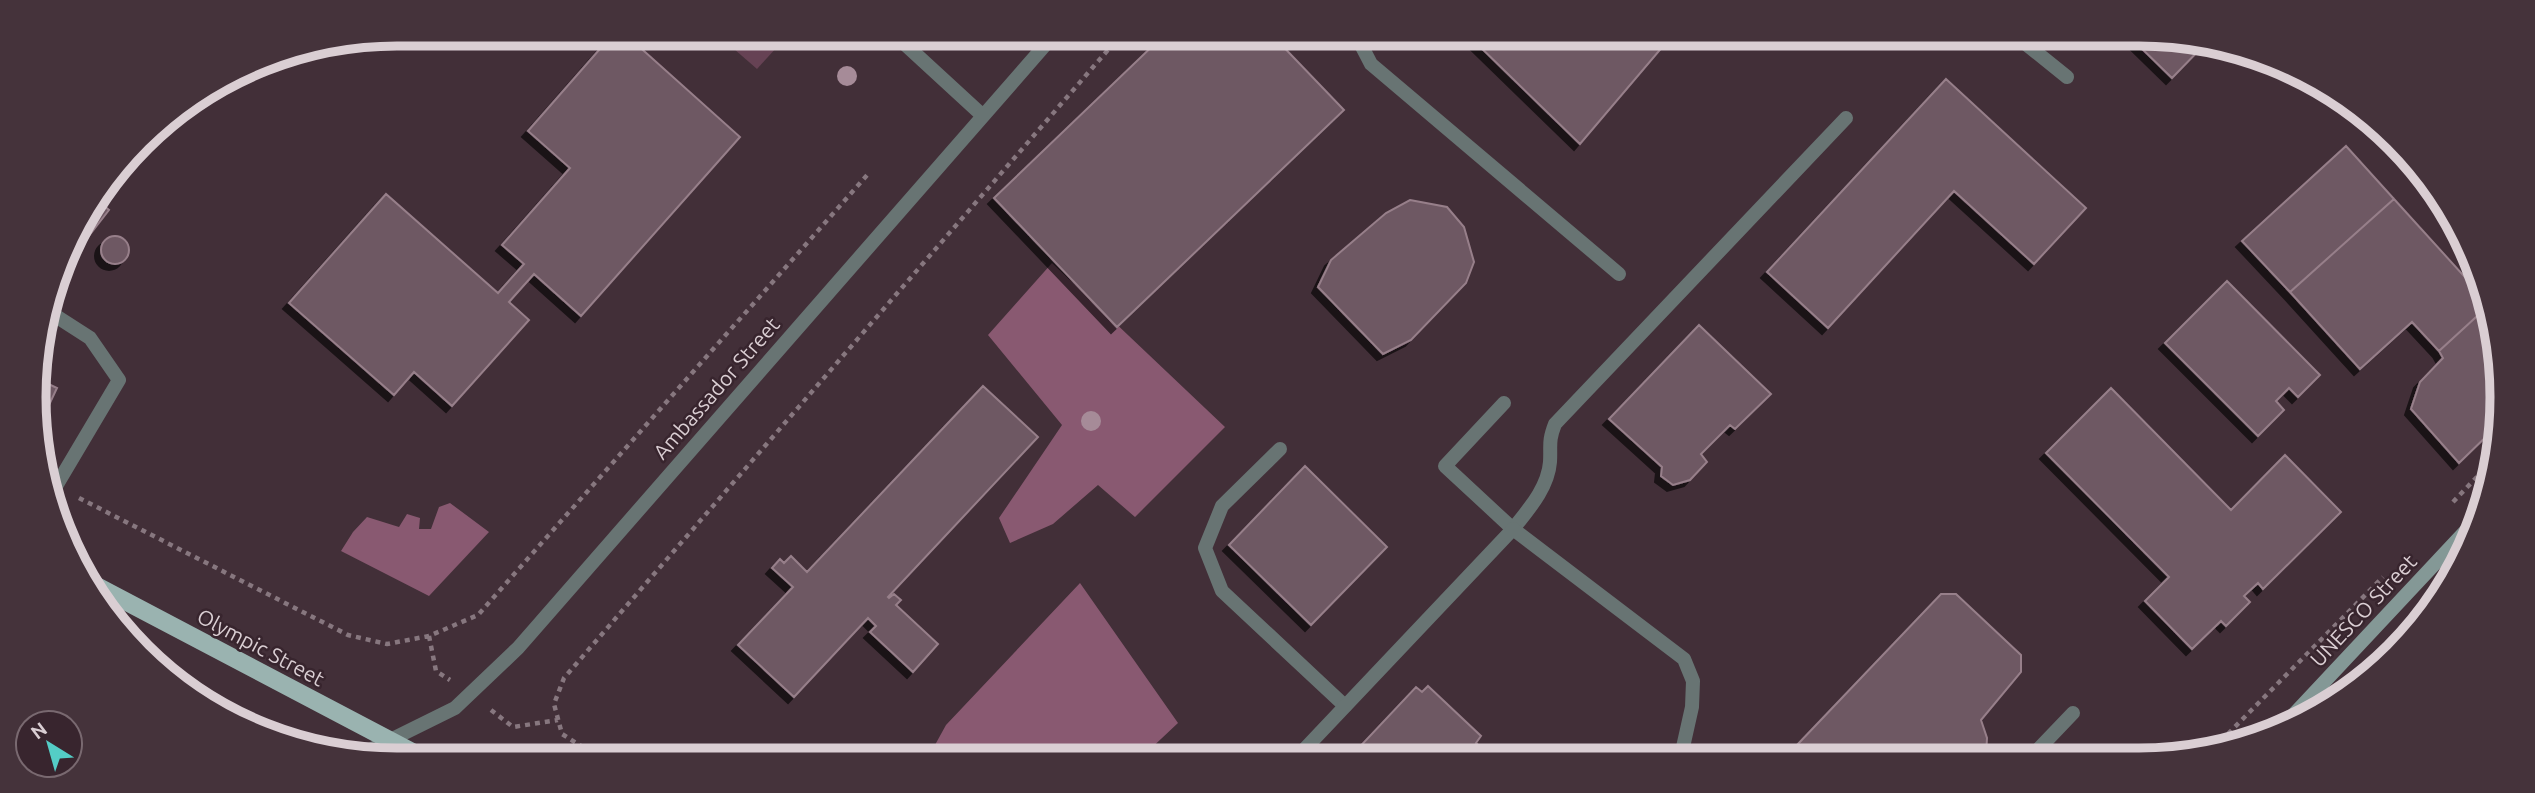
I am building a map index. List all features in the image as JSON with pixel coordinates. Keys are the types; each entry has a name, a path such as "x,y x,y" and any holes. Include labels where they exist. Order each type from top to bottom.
{"main road":[{"name":"UNESCO Street","path":"2300,708 2460,537"},
{"name":"Olympic Street","path":"104,591 404,748"}],"street":[{"path":"907,46 982,115"},
{"name":"Ambassador Street","path":"377,747 455,708 518,648 1044,46"},
{"path":"1362,46 1371,64 1619,274"},
{"path":"2028,46 2067,77"},
{"path":"1306,748 1513,529 1537,498 1550,463 1548,441 1555,424 1846,118"},
{"path":"55,315 90,338 119,380 56,485"},
{"path":"1504,402 1445,466 1513,529 1684,659 1693,681 1692,707 1683,748"},
{"path":"1280,449 1223,506 1205,548 1223,591 1345,706"},
{"path":"2040,748 2073,713"}],"path":[{"path":"584,748 562,734 554,704 564,678 1111,46"},
{"path":"60,496 348,635 387,644 429,636 478,615 869,173"},
{"path":"2447,509 2481,473"},
{"path":"2225,737 2389,570"}],"shaded area":[{"path":"731,46 778,46 757,69"},
{"path":"1052,263 1225,427 1135,517 1098,485 1053,524 1010,543 999,518 1062,425 988,335"},
{"path":"450,503 489,532 429,596 341,551 367,517 399,527 407,514 420,518 419,529 431,529 439,507"},
{"path":"1080,583 1178,723 1151,748 933,748 946,725"}],"building":[{"path":"602,46 638,46 740,137 581,316 534,274 509,302 529,320 452,406 414,372 394,395 289,303 386,194 498,293 524,264 502,245 570,168 528,131"},
{"path":"1153,46 1283,46 1344,110 1117,327 994,198"},
{"path":"1479,46 1663,46 1580,144"},
{"path":"2139,46 2198,51 2172,78"},
{"path":"1946,79 2086,208 2034,264 1954,191 1828,328 1767,272"},
{"path":"2346,146 2394,199 2290,292 2242,241"},
{"path":"2394,199 2471,284 2480,314 2439,351 2412,322 2360,369 2290,292"},
{"path":"1410,200 1447,207 1464,227 1474,262 1466,283 1411,340 1383,354 1318,287 1331,260 1386,213"},
{"path":"103,205 109,210 81,246 82,241"},
{"path":"115,236 125,240 129,250 125,260 115,264 105,260 101,250 105,240"},
{"path":"2227,281 2320,375 2298,397 2289,388 2276,401 2284,410 2258,436 2165,343"},
{"path":"2480,314 2489,374 2487,436 2459,463 2411,409 2420,382 2443,358 2439,351"},
{"path":"1699,325 1771,394 1735,429 1730,425 1701,454 1707,462 1690,480 1673,485 1661,476 1662,467 1609,419"},
{"path":"46,383 57,388 46,411"},
{"path":"983,386 1038,437 888,597 894,594 901,600 896,605 938,644 913,672 870,632 876,626 868,618 794,697 738,645 793,587 772,568 780,559 784,563 791,556 807,572"},
{"path":"2111,388 2231,510 2285,455 2341,512 2263,589 2258,583 2244,596 2250,602 2226,626 2221,621 2192,649 2145,601 2169,577 2046,453"},
{"path":"1305,466 1387,547 1311,625 1229,545"},
{"path":"1941,594 1956,594 2021,655 2021,672 1981,720 1987,738 1986,748 1797,748"},
{"path":"1428,686 1481,736 1476,743 1481,748 1359,748 1416,687 1422,692"}]}
